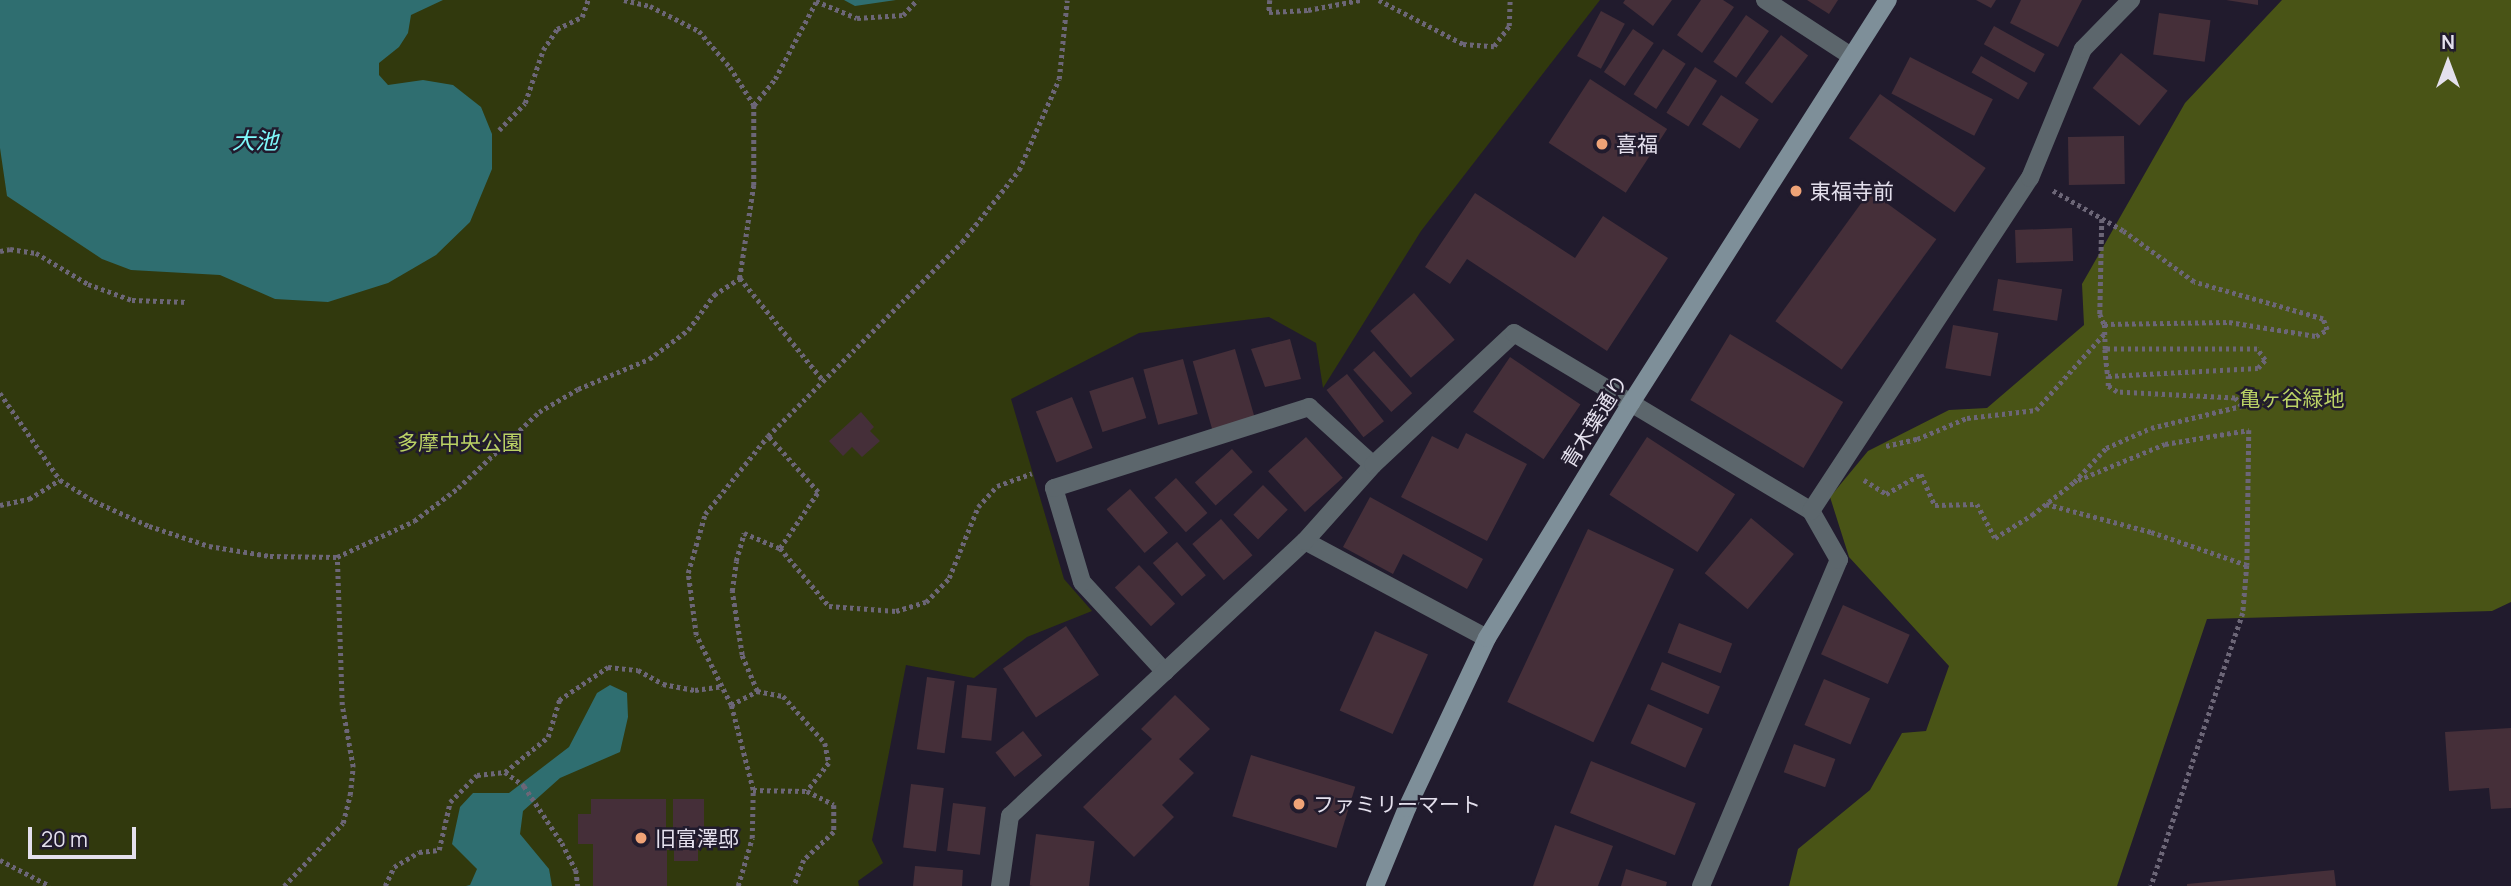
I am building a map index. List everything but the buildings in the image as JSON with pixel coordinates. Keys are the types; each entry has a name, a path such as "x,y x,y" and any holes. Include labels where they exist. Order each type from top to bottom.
{"street":[{"path":"1765,0 1851,56"},
{"name":"青木葉通り","path":"1375,886 1407,808 1487,638 1631,403 1888,0"},
{"path":"1811,511 2030,178 2084,49 2131,0"},
{"path":"1000,886 1010,816 1305,541 1373,465 1514,332 1811,511 1839,561 1701,886"},
{"path":"1165,672 1082,582 1054,488 1309,407 1373,465"},
{"path":"1305,541 1487,638"}],"path":[{"path":"499,130 525,103 542,50 557,29 582,17 588,0"},
{"path":"624,0 650,6 699,30 730,67 754,105 754,186 740,278 823,380"},
{"path":"754,105 775,79 816,1 857,18 903,15 917,0"},
{"path":"738,886 752,838 753,790 731,705 696,635 688,573 705,514 768,436 962,242 1019,170 1059,79 1067,0"},
{"path":"1270,0 1269,12 1308,10 1360,0"},
{"path":"1379,0 1463,44 1494,46 1509,26 1510,0"},
{"path":"2030,178 2102,219 2194,282 2323,319 2327,330 2316,336 2229,322 2104,324"},
{"path":"1863,479 1886,494 1920,474 1935,505 1977,504 1995,538 2074,482 2106,448 2151,428 2241,405 2235,398 2117,392 2108,386 2104,324 2100,314 2102,219"},
{"path":"0,251 10,249 36,253 88,284 131,300 188,302"},
{"path":"0,393 60,480 94,501 138,521 209,546 270,556 337,558 414,521 458,488 539,412 578,389 649,359 688,330 714,295 740,278"},
{"path":"1878,457 1886,446 1917,439 1967,418 2036,410 2104,333"},
{"path":"2105,349 2257,349 2265,360 2258,368 2108,376"},
{"path":"2074,482 2165,443 2249,430 2247,565 2243,613 2151,886"},
{"path":"768,436 818,492 780,548"},
{"path":"1857,488 1870,468"},
{"path":"757,691 743,655 732,591 736,561 744,533 780,548 829,606 896,611 926,602 949,578 978,507 998,486 1033,472"},
{"path":"0,505 29,499 60,480"},
{"path":"2046,504 2151,531 2247,565"},
{"path":"284,886 343,823 350,795 353,767 342,705 337,558"},
{"path":"385,886 394,867 419,852 439,850 450,802 477,775 505,772 548,737 559,700 608,667 638,670 663,684 695,690 722,686"},
{"path":"731,705 757,691 783,696 825,743 829,763 807,791"},
{"path":"505,772 524,786 562,843 576,870 578,886"},
{"path":"753,790 807,791 834,805 834,832 804,860 794,886"},
{"path":"0,860 50,886"}],"green space":[{"name":"多摩中央公園","path":"0,0 1600,0 1421,231 1323,388 1316,343 1269,317 1139,333 1011,399 1064,579 1092,611 1027,637 974,678 906,665 872,840 883,863 858,881 859,886 0,886"},
{"name":"亀ヶ谷緑地","path":"2282,0 2511,0 2511,602 2492,611 2207,619 2117,886 1789,886 1798,849 1870,790 1902,733 1926,731 1949,666 1849,557 1830,497 1868,451 1949,410 1987,408 2084,325 2082,284 2185,103"}],"water":[{"name":"大池","path":"0,0 443,0 411,15 408,33 399,47 379,63 379,75 388,85 423,80 453,85 481,107 492,134 492,169 470,222 436,255 388,283 328,302 275,299 220,275 131,270 102,259 7,196 0,148"},
{"path":"844,0 896,0 855,6"},
{"path":"610,685 627,693 628,717 620,752 560,778 523,811 520,834 549,869 552,886 466,886 470,885 477,869 452,844 460,807 473,793 509,793 569,747 597,693"}],"place":[{"name":"喜福","path":"1602,144"},
{"name":"東福寺前","path":"1796,191"},
{"name":"ファミリーマート","path":"1299,804"},
{"name":"旧富澤邸","path":"641,838"}]}
